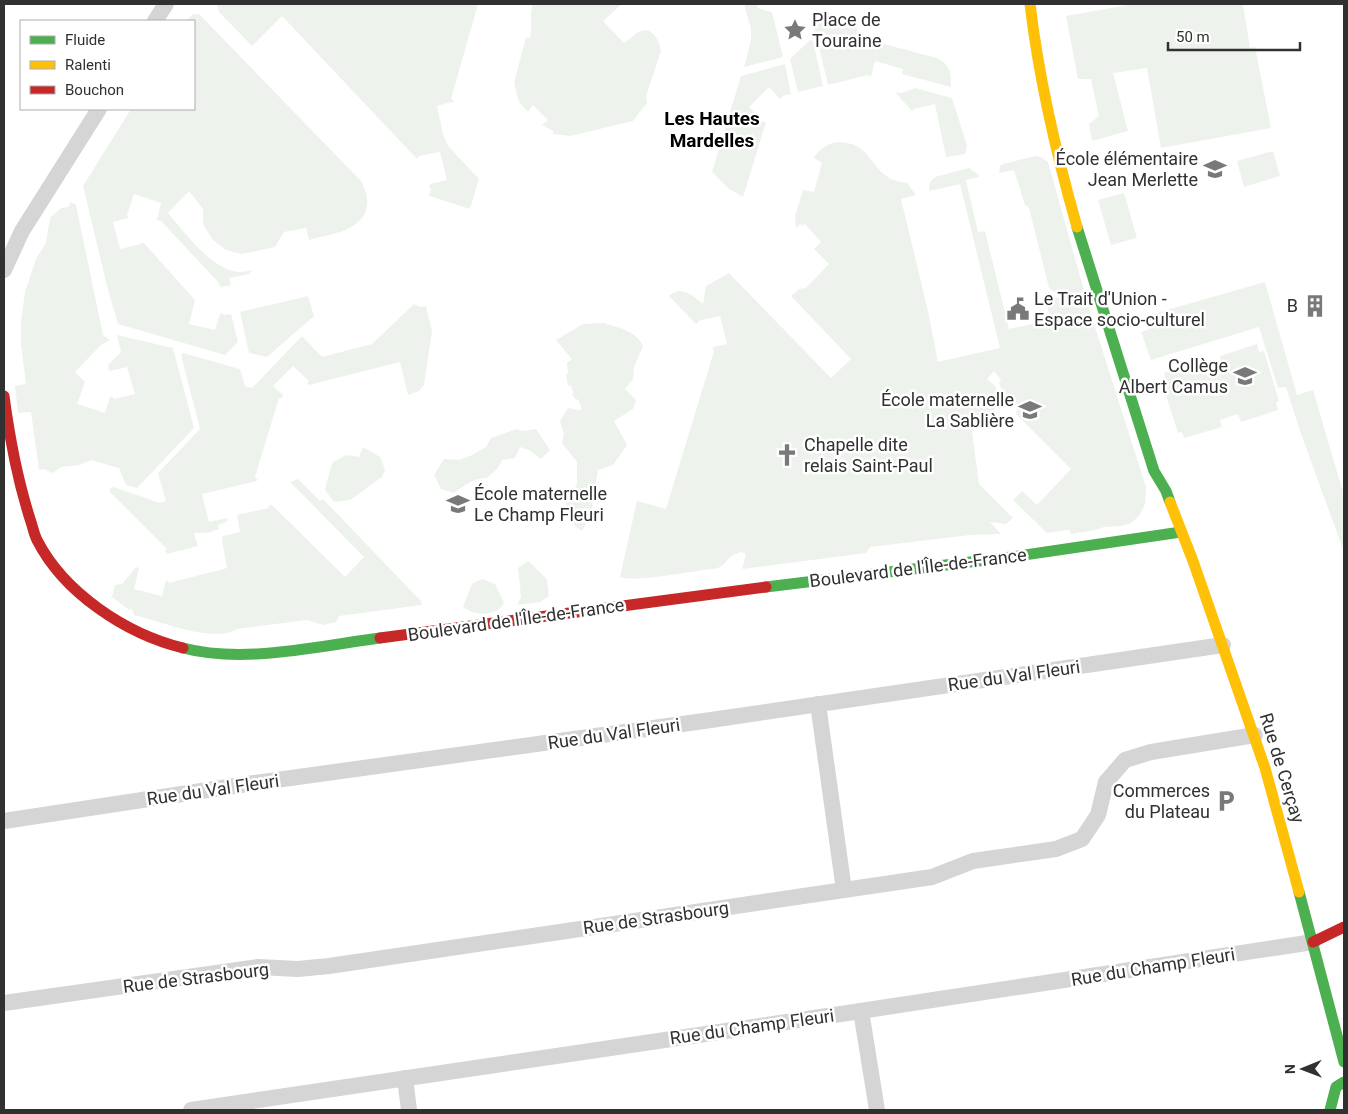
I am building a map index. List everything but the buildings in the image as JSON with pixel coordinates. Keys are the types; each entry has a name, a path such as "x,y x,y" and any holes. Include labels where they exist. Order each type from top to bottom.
{"street":[{"path":"156,20 166,4"},
{"name":"Rue de Cerçay","path":"1030,4 1035,47 1048,111 1060,166 1078,230 1154,471 1166,491 1255,736 1276,804 1344,1062"},
{"path":"4,270 22,231 98,110"},
{"path":"1070,156 1084,210"},
{"path":"1094,244 1149,418"},
{"name":"Boulevard de l'Île-de-France","path":"4,396 13,466 22,501 39,542 60,573 90,602 132,630 153,640 189,650 230,655 269,653 695,596 1011,557 1181,532"},
{"name":"Rue de Cerçay","path":"1166,467 1166,491"},
{"name":"Rue du Val Fleuri","path":"4,821 254,783 684,724 1223,645"},
{"path":"818,704 844,890"},
{"name":"Rue de Strasbourg","path":"4,1003 258,967 298,969 329,966 932,877 973,861 1056,849 1082,839 1098,815 1106,782 1125,760 1151,752 1255,736"},
{"path":"1313,942 1344,927"},
{"name":"Rue du Champ Fleuri","path":"191,1110 1313,942"},
{"path":"861,1011 877,1110"},
{"path":"405,1078 409,1110"},
{"path":"1330,1110 1336,1087 1344,1082"}],"shaded area":[{"path":"218,4 478,4 451,99 455,101 437,106 443,134 448,146 479,179 470,209 429,196 430,184 447,180 440,152 419,156 417,159 282,16 252,46 219,12"},
{"path":"533,4 622,4 603,21 624,43 637,33 645,30 655,36 661,51 646,96 647,104 633,121 570,136 553,134 553,131 542,125 548,120 533,105 528,112 519,102 514,83 526,37 530,38"},
{"path":"744,4 757,4 758,8 772,12 783,57 744,67 751,40 751,29"},
{"path":"1134,4 1243,4 1250,48 1255,47 1271,128 1161,148 1147,68 1113,73 1128,131 1092,141 1089,124 1099,116 1091,79 1078,79 1066,16"},
{"path":"817,11 839,17 843,13 856,21 857,31 865,39 937,58 948,67 951,87 902,74 903,69 875,61 871,77 868,75 828,85 813,22"},
{"path":"193,14 199,14 362,182 367,197 367,208 363,217 348,229 309,240 306,228 284,232 275,247 242,254 226,250 212,239 203,224 203,209 189,191 168,213 200,250 220,265 240,272 252,270 249,274 229,278 231,285 220,287 219,283 160,220 158,221 161,203 134,194 127,215 129,218 113,222 120,249 143,242 195,300 189,324 215,330 220,314 231,314 238,342 225,355 118,324 83,186 130,110 195,110 195,20 187,20"},
{"path":"810,40 813,41 823,86 798,92 790,59"},
{"path":"785,64 791,94 782,96 780,99 769,87 749,107 763,122 766,122 743,197 729,189 712,172 741,76"},
{"path":"915,88 952,98 967,146 965,154 946,157 935,104 912,111 895,92 901,93"},
{"path":"837,142 848,143 863,150 883,173 891,179 907,183 916,195 901,199 928,311 938,362 1000,348 960,184 929,191 930,182 935,177 969,168 979,175 979,177 966,180 978,232 985,231 1009,329 1050,320 1045,295 1088,305 1146,487 1145,504 1139,516 1131,523 1122,526 1104,527 1071,534 1069,530 1047,533 1013,500 1022,491 1037,505 1071,469 1015,413 1018,410 1005,398 999,383 1001,380 994,371 987,379 995,386 1003,401 972,432 979,484 1013,518 1006,524 990,522 1001,534 970,535 870,547 866,553 742,569 746,554 741,552 731,556 718,568 652,577 620,577 637,501 666,509 714,351 713,347 727,344 720,316 698,321 696,324 669,296 678,291 683,291 703,304 706,286 729,273 831,378 851,359 791,296 799,289 806,288 829,264 814,249 821,242 805,224 802,226 800,224 796,228 795,216 803,190 814,192 822,163 814,158 824,147"},
{"path":"1273,151 1280,176 1244,187 1237,161"},
{"path":"1036,156 1048,162 1087,301 1057,294 1049,288 1029,208 1025,205 1014,170 999,173 1000,166 1003,164"},
{"path":"1124,193 1137,238 1111,245 1098,200"},
{"path":"71,202 76,205 103,335 110,340 101,345 75,372 85,382 77,404 105,413 110,397 112,396 114,399 135,394 127,367 110,371 108,369 108,365 121,352 117,335 173,348 194,428 137,488 126,485 119,468 91,460 80,465 61,467 53,473 44,469 39,470 31,412 18,413 15,386 26,384 21,344 21,322 25,292 36,259 46,243 50,218 61,208 68,207"},
{"path":"1265,282 1297,395 1313,390 1342,489 1344,489 1344,552 1286,387 1278,388 1259,327 1151,360 1141,332 1150,329 1146,316"},
{"path":"308,296 314,316 267,357 249,353 240,312"},
{"path":"414,304 420,307 426,306 432,331 424,385 419,391 408,395 400,362 309,385 307,383 309,381 293,366 273,386 283,395 282,398 279,398 255,477 257,481 202,494 209,522 227,518 228,521 218,525 219,529 207,533 194,533 198,546 167,554 165,551 167,549 110,492 110,488 113,487 160,503 166,501 158,473 200,429 181,355 183,353 240,369 245,386 252,388 302,336 322,357 372,344"},
{"path":"604,323 632,333 643,346 634,367 633,379 625,389 636,400 633,409 614,421 627,445 613,465 598,470 591,514 582,531 576,527 567,515 566,502 577,484 577,462 562,443 564,434 560,421 568,408 582,409 578,399 576,400 572,394 574,393 570,385 568,386 567,363 572,359 556,340 583,324"},
{"path":"1257,344 1259,352 1264,351 1279,401 1276,402 1278,410 1241,422 1238,414 1220,420 1222,427 1184,438 1182,432 1178,433 1162,383 1166,381 1164,373 1202,361 1204,369 1222,364 1220,356"},
{"path":"517,429 522,431 536,429 550,450 541,459 529,450 520,447 515,458 502,460 498,468 487,478 474,481 454,493 441,489 434,475 444,459 459,460 472,455 486,447 491,438"},
{"path":"363,447 380,457 385,470 382,477 350,500 334,502 325,490 332,463 346,455 359,457"},
{"path":"298,479 320,501 323,499 421,601 422,605 339,616 336,622 323,625 307,620 237,629 227,633 215,634 187,630 134,615 132,609 129,610 112,597 115,585 122,584 136,567 139,568 134,589 162,596 166,581 168,580 169,583 227,568 222,541 223,536 240,532 237,515 269,508 268,506 272,505 345,577 364,557 290,482"},
{"path":"528,561 547,579 549,596 540,602 517,605 521,597 518,568"},
{"path":"482,579 495,584 504,603 501,608 491,613 473,612 463,607 472,584"}],"traffic: fast":[{"path":"1077,227 1154,471 1170,502"},
{"path":"766,587 1011,557 1181,532"},
{"path":"183,648 206,652 256,654 307,649 380,638"},
{"path":"1299,892 1344,1062"},
{"path":"1330,1110 1336,1087 1344,1082"}],"traffic: slow":[{"path":"1030,4 1049,116 1077,227"},
{"path":"1170,502 1193,561 1265,768 1299,892"}],"traffic: jam":[{"path":"4,396 11,444 22,490 35,536 49,559 63,577 99,609 140,633 161,642 183,648"},
{"path":"380,638 766,587"},
{"path":"1313,942 1344,927"}],"place":[{"name":"Place de Touraine","path":"795,30"},
{"name":"École élémentaire Jean Merlette","path":"1215,169"},
{"name":"B","path":"1315,306"},
{"name":"Le Trait d'Union - Espace socio-culturel","path":"1018,309"},
{"name":"Collège Albert Camus","path":"1245,376"},
{"name":"École maternelle La Sablière","path":"1030,410"},
{"name":"Chapelle dite relais Saint-Paul","path":"787,455"},
{"name":"École maternelle Le Champ Fleuri","path":"458,504"},
{"name":"Commerces du Plateau","path":"1226,801"}],"district":[{"name":"Les Hautes Mardelles","path":"712,129"}]}
